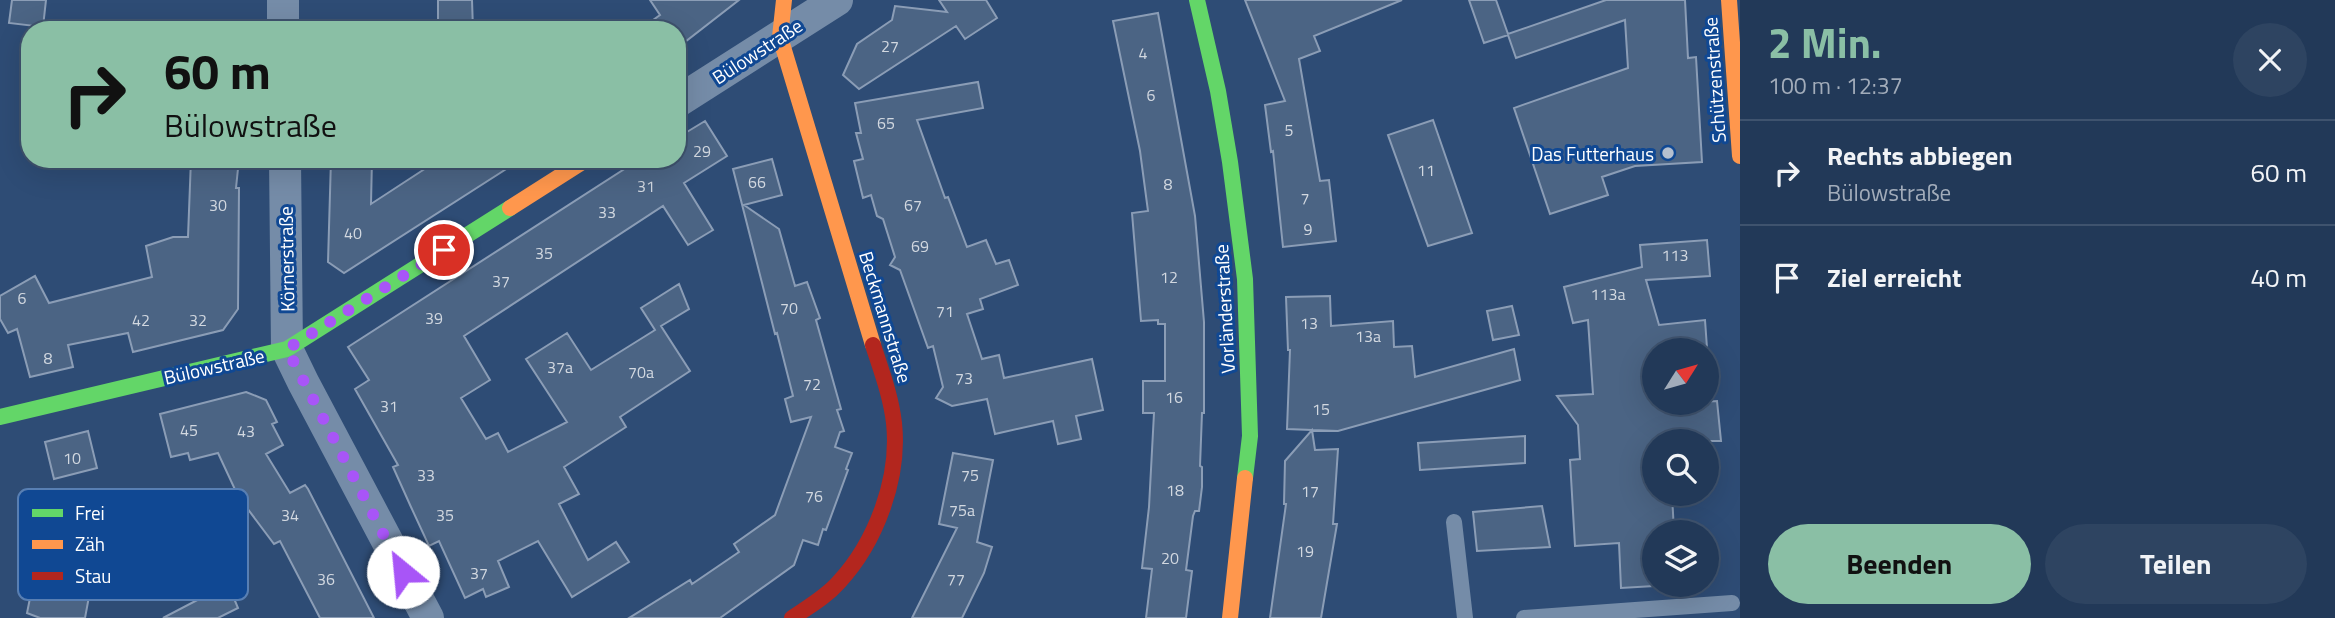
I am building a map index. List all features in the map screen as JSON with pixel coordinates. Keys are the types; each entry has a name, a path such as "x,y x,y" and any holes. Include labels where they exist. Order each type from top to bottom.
{"street":[{"path":"283,0 284,21"},
{"name":"Beckmannstraße","path":"784,0 780,37 884,380 894,425 891,464 868,541 840,581 823,597 792,618"},
{"name":"Bülowstraße","path":"686,96 837,0"},
{"name":"Vorländerstraße","path":"1197,0 1218,91 1245,279 1250,436 1230,618"},
{"name":"Schützenstraße","path":"1729,0 1740,156"},
{"name":"Körnerstraße","path":"285,168 287,349 428,618"},
{"name":"Bülowstraße","path":"0,417 287,349 573,168"}],"lane":[{"path":"1454,522 1465,618"},
{"path":"1524,618 1732,603"}],"building":[{"path":"12,0 46,0 44,21 21,21 21,24 9,23"},
{"path":"438,0 472,0 473,21 438,21"},
{"path":"650,0 739,0 686,41 686,21 652,21 660,15"},
{"path":"939,0 986,0 997,18 965,39 956,26 859,89 843,75 857,44 892,20 895,6 947,12"},
{"path":"1245,0 1402,0 1314,36 1320,51 1299,59 1320,181 1329,180 1336,241 1283,247 1273,151 1271,152 1265,105 1285,101"},
{"path":"1469,0 1496,0 1508,34 1606,0 1685,0 1688,58 1696,57 1702,162 1635,166 1602,177 1608,195 1550,214 1514,108 1628,68 1625,20 1516,58 1508,35 1484,43"},
{"path":"1158,13 1195,216 1204,322 1204,413 1200,466 1202,487 1199,511 1195,511 1193,516 1186,570 1192,571 1186,618 1146,618 1152,569 1142,568 1149,507 1154,413 1143,413 1143,381 1165,381 1165,324 1158,324 1158,320 1141,321 1132,213 1148,211 1140,151 1113,21"},
{"path":"978,82 983,108 917,120 945,198 948,197 967,247 986,240 996,264 1009,260 1018,285 980,299 983,309 967,314 982,359 999,355 1004,378 1092,359 1103,410 1076,416 1081,439 1058,444 1053,421 995,434 987,399 952,406 936,398 943,387 933,346 928,348 900,270 890,265 895,257 883,219 877,216 871,195 863,198 854,161 863,159 856,133 861,133 855,103"},
{"path":"1433,120 1472,233 1428,246 1388,135"},
{"path":"705,121 727,156 684,183 713,230 688,245 663,206 464,336 490,380 461,398 486,439 498,433 508,452 567,422 526,359 567,333 591,370 655,330 641,308 679,284 689,309 661,326 690,371 620,417 626,427 564,467 579,494 559,504 588,560 616,542 629,562 572,597 538,541 498,561 509,587 486,597 483,589 465,598 439,541 429,546 393,467 398,465 355,389 369,380 348,347 626,168 686,168 686,133"},
{"path":"772,159 782,195 744,205 779,229 795,286 807,282 820,318 816,320 841,409 837,410 844,431 840,432 835,447 852,453 846,469 848,470 818,545 803,540 794,565 720,618 629,618 690,580 692,584 739,552 734,544 775,515 811,417 791,422 785,399 793,396 733,169"},
{"path":"191,168 238,168 238,309 223,330 133,352 128,333 68,345 73,367 30,377 17,329 8,333 0,319 0,296 35,276 49,303 152,277 146,246 173,237 188,237"},
{"path":"331,168 372,168 371,204 426,168 508,168 344,273 328,262"},
{"path":"1707,240 1710,276 1646,280 1659,325 1705,320 1706,338 1642,338 1642,415 1718,415 1721,441 1719,429 1642,429 1642,506 1673,506 1673,520 1642,520 1642,587 1621,588 1619,543 1575,546 1570,460 1580,459 1578,425 1557,396 1593,394 1588,320 1573,323 1564,287 1642,267 1640,245"},
{"path":"1330,296 1331,326 1393,321 1394,347 1412,346 1415,377 1514,349 1520,380 1338,431 1287,429 1290,350 1286,297"},
{"path":"1512,306 1519,335 1493,340 1487,311"},
{"path":"246,392 266,400 277,422 272,424 283,445 266,454 290,493 305,485 308,489 374,618 320,618 280,541 274,544 248,509 248,489 235,489 218,453 190,460 188,453 171,457 160,414"},
{"path":"1312,430 1315,450 1338,449 1333,524 1337,524 1321,618 1270,618 1286,504 1285,461"},
{"path":"88,431 97,468 54,479 45,442"},
{"path":"1525,436 1525,463 1420,470 1418,443"},
{"path":"953,453 993,460 977,542 992,547 984,573 962,618 912,618 957,528 939,524"},
{"path":"1542,506 1550,547 1477,551 1473,512"},
{"path":"30,600 88,600 85,618 40,618 27,613"},
{"path":"197,600 235,600 238,608 218,618 163,618"}],"traffic: fast":[{"path":"1197,0 1218,91 1245,279 1250,436 1245,478"},
{"path":"0,417 287,349 510,208"}],"traffic: slow":[{"path":"784,0 780,37 873,345"},
{"path":"1729,0 1740,156"},
{"path":"510,208 573,168"},
{"path":"1230,618 1245,478"}],"traffic: jam":[{"path":"792,618 839,582 864,548 883,508 893,465 894,423 873,345"}],"place":[{"name":"Das Futterhaus","path":"1668,153"}],"route":[{"path":"403,572 287,349 444,250"}]}
